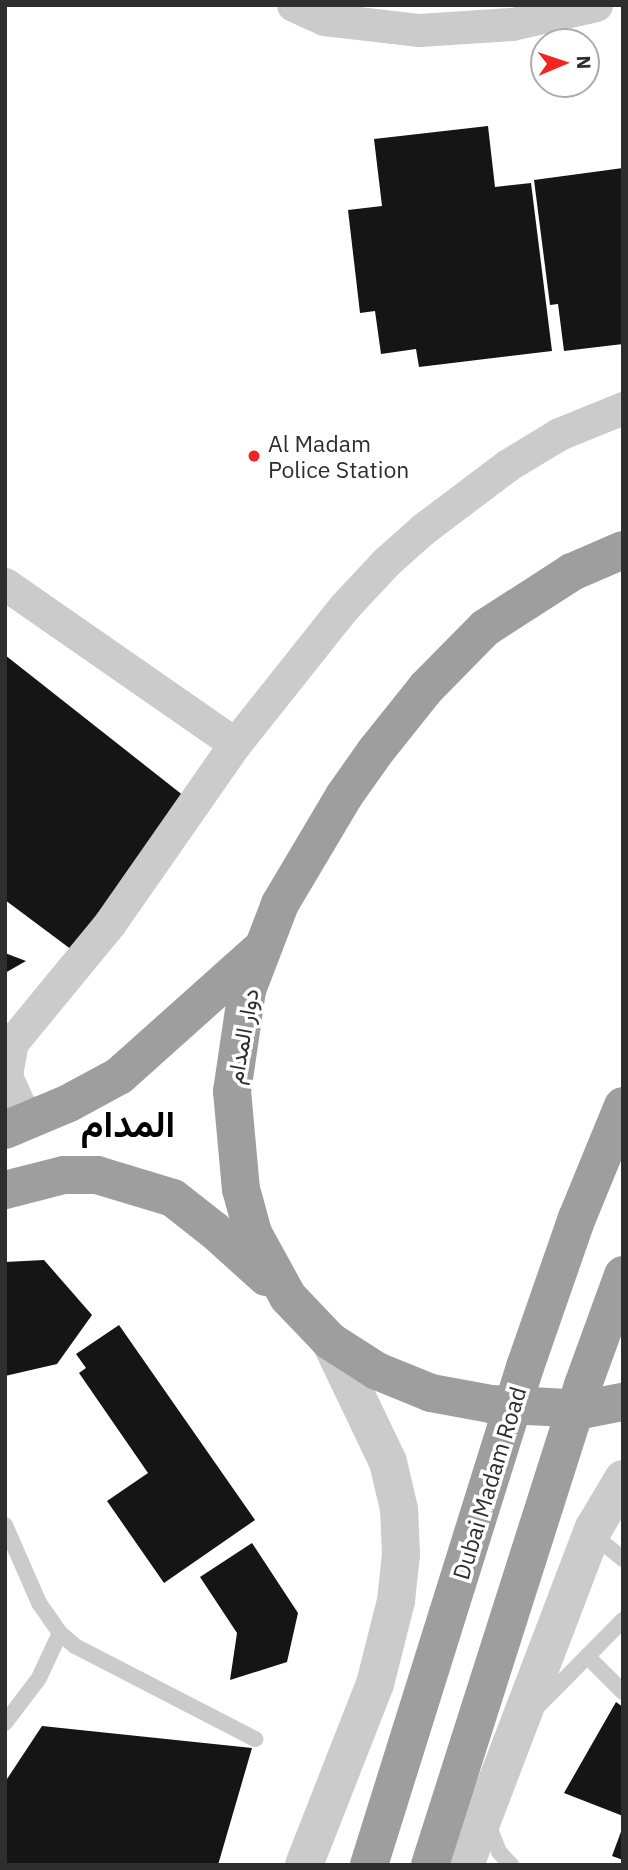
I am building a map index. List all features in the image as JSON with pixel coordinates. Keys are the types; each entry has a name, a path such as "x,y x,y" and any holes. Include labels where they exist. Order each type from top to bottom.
{"highway":[{"name":"دوار المدام","path":"623,550 572,572 524,600 485,628 426,688 344,796 280,904 263,947 247,990 237,1042 232,1091 234,1139 241,1189 253,1233 288,1297 330,1341 377,1371 431,1393 491,1404 586,1409 623,1402"},
{"path":"20,1124 69,1103 119,1076 263,947"},
{"name":"Dubai Madam Road","path":"369,1865 525,1367 577,1218 623,1106"},
{"path":"5,1190 64,1175 97,1175 173,1198 215,1231 288,1297"},
{"path":"430,1865 583,1385 623,1275"}],"street":[{"path":"293,5 324,19 419,30 512,24 596,5"},
{"path":"358,5 428,8 483,5"},
{"path":"20,1124 19,1105 6,1076 8,1049 110,923 235,744 344,607 423,529 508,465 559,434 623,408"},
{"path":"5,584 235,744"},
{"path":"304,1865 374,1684 396,1601 401,1554 399,1509 388,1462 330,1341"},
{"path":"486,1861 484,1810 594,1528 623,1479"}],"lane":[{"path":"5,1525 39,1603 60,1633 90,1657 255,1739"},
{"path":"594,1528 602,1542 623,1559"},
{"path":"516,1728 623,1620"},
{"path":"5,1723 39,1678 60,1633"},
{"path":"587,1656 623,1692"},
{"path":"486,1861 511,1865"}],"building":[{"path":"488,126 495,187 531,183 552,351 419,367 416,349 381,354 375,311 360,313 348,210 382,206 374,139"},
{"path":"623,168 623,344 564,351 558,304 550,305 534,180"},
{"path":"5,655 189,800 72,950 5,900"},
{"path":"5,953 26,961 5,973"},
{"path":"44,1260 92,1315 57,1364 5,1376 5,1262"},
{"path":"119,1325 255,1520 164,1583 107,1501 148,1473 79,1373 86,1368 76,1354"},
{"path":"252,1543 298,1613 287,1662 230,1680 237,1633 200,1577"},
{"path":"616,1702 623,1707 623,1816 564,1793"},
{"path":"42,1726 252,1748 218,1865 5,1865 5,1782"},
{"path":"623,1829 623,1860 612,1856"}],"place":[{"name":"Al Madam Police Station","path":"254,456"}],"district":[{"name":"المدام","path":"128,1123"}]}
